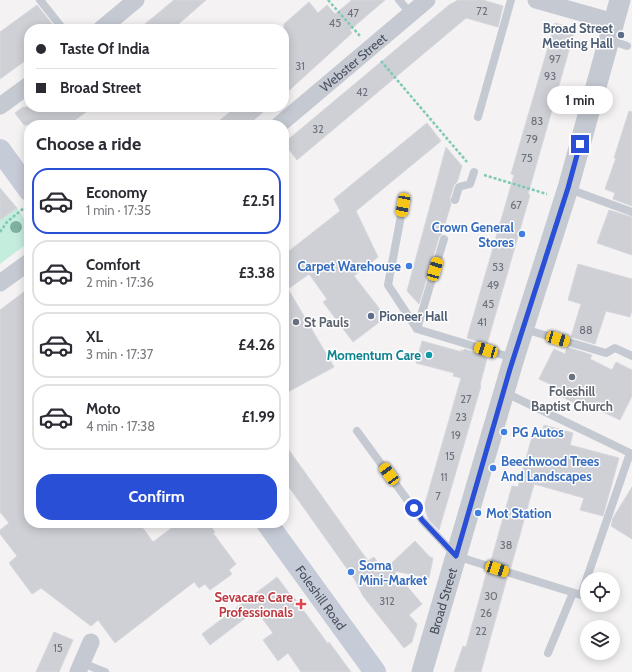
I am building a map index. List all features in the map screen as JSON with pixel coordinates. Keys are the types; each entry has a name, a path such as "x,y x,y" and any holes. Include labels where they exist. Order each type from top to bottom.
{"main road":[{"path":"0,150 24,195"},
{"name":"Foleshill Road","path":"271,528 375,672"}],"street":[{"path":"107,24 136,0"},
{"name":"Webster Street","path":"285,120 427,0"},
{"path":"536,0 617,36"},
{"name":"Broad Street","path":"422,672 514,358 617,36 620,0"},
{"path":"0,106 24,89"},
{"path":"0,283 24,266"},
{"path":"80,667 91,642"}],"lane":[{"path":"40,0 59,24"},
{"path":"399,0 411,14"},
{"path":"478,117 511,0"},
{"path":"455,200 459,187 470,184 474,172"},
{"path":"566,194 632,212"},
{"path":"403,205 388,285 418,329 514,358"},
{"path":"418,329 444,239"},
{"path":"523,329 606,353 615,348 632,356"},
{"path":"357,431 422,520 456,556 581,595 630,453 504,391"},
{"path":"548,653 573,593"},
{"path":"80,667 105,672"}],"path":[{"path":"328,0 461,154 474,172 566,194"},
{"path":"0,232 7,222 24,208"}],"green space":[{"path":"17,208 24,218 24,246 0,264 0,220"}],"building":[{"path":"174,0 206,0 179,24 145,24"},
{"path":"352,0 385,0 350,30 352,33 289,90 289,24 284,24 309,2 318,13 327,5 335,14"},
{"path":"458,0 483,0 503,6 498,27 466,18 297,160 289,150 289,139 449,5"},
{"path":"37,5 52,24 24,24 24,62 0,79 0,32"},
{"path":"555,23 575,29 528,194 530,195 487,344 467,338 514,175 511,174"},
{"path":"23,107 24,112 86,112 75,120 24,120 24,125 15,113"},
{"path":"629,111 632,112 632,206 613,199 615,193 605,189 616,158 614,158"},
{"path":"230,112 263,112 254,120 220,120"},
{"path":"427,123 441,141 356,211 378,257 354,276 386,317 353,342 323,302 327,299 309,274 289,288 289,251 340,211 334,199"},
{"path":"446,147 462,166 457,182 454,185 450,198 451,204 442,234 439,237 419,304 407,291"},
{"path":"0,188 17,208 0,220"},
{"path":"609,210 632,217 632,255 597,243"},
{"path":"578,264 632,279 632,310 630,317 606,311 595,344 571,337 581,304 568,300"},
{"path":"289,291 334,367 289,391"},
{"path":"24,292 24,528 143,528 153,542 171,528 212,528 215,532 213,533 236,564 229,570 232,574 210,590 205,584 199,588 194,582 115,643 98,620 91,626 41,588 32,594 9,563 17,556 0,534 0,530 9,523 0,512 0,310"},
{"path":"422,341 462,352 460,350 463,351 464,349 484,355 484,357 487,358 481,386 439,530 429,520 424,507 461,378 453,376 454,373 416,363"},
{"path":"567,347 592,355 590,359 612,370 616,362 632,370 632,396 620,420 576,399 574,403 553,392 556,387 539,379 554,349 565,354"},
{"path":"544,425 573,433 570,445 619,458 603,516 580,510 584,498 534,484 511,567 491,561 512,486 518,487 532,437 540,439"},
{"path":"289,450 368,561 374,557 383,571 415,541 430,557 433,558 429,578 394,571 422,604 409,615 417,624 412,642 404,648 363,596 355,580 289,487"},
{"path":"632,487 632,539 611,526 613,518"},
{"path":"487,571 507,578 481,672 454,672 463,646 466,647"},
{"path":"277,577 351,672 301,672 288,653 278,661 263,640 273,633 256,610 210,645 202,634"},
{"path":"54,632 73,640 59,672 36,672"}],"place":[{"name":"Broad Street Meeting Hall","path":"621,35"},
{"name":"Crown General Stores","path":"522,234"},
{"name":"Carpet Warehouse","path":"409,266"},
{"name":"Pioneer Hall","path":"371,316"},
{"name":"St Pauls","path":"296,322"},
{"name":"Momentum Care","path":"429,355"},
{"name":"Foleshill Baptist Church","path":"572,377"},
{"name":"PG Autos","path":"504,432"},
{"name":"Beechwood Trees And Landscapes","path":"493,468"},
{"name":"Mot Station","path":"478,513"},
{"name":"Soma Mini-Market","path":"351,572"},
{"name":"Sevacare Care Professionals","path":"301,604"}],"route":[{"path":"414,508 422,520 456,556 510,369 568,188 580,144"}]}
